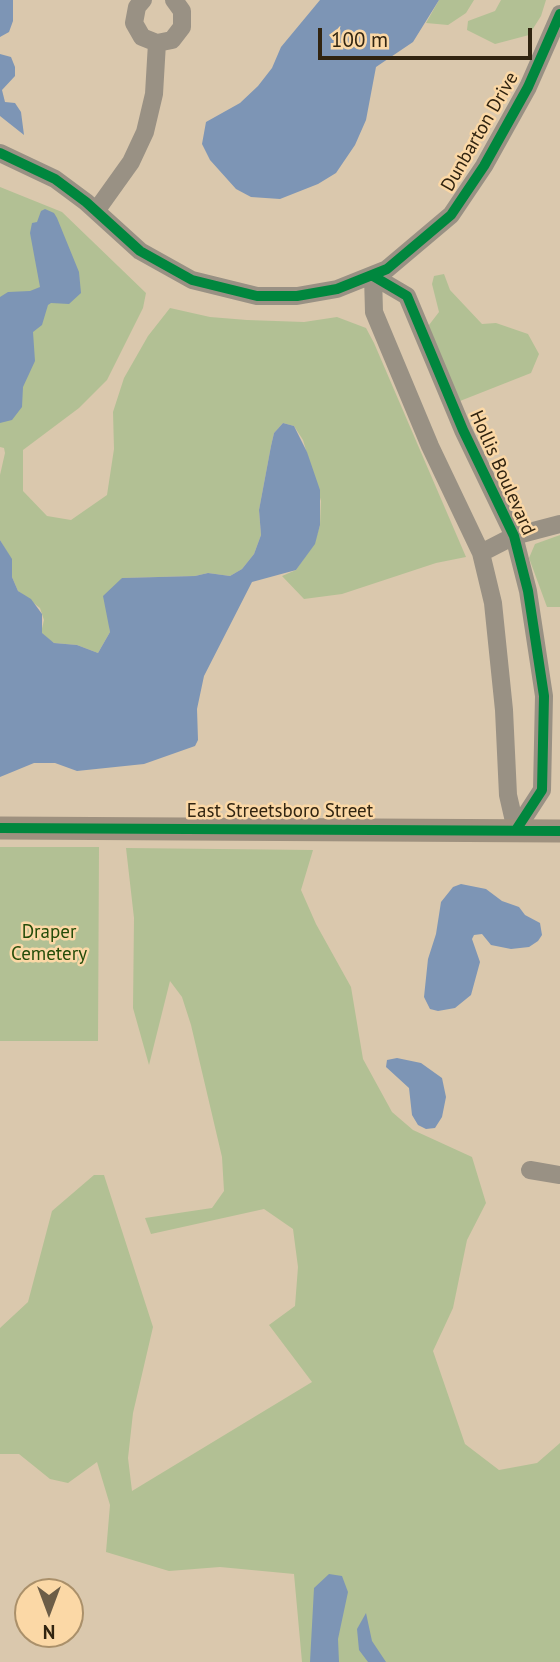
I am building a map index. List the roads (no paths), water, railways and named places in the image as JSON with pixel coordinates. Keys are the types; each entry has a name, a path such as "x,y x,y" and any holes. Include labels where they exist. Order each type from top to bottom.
{"main road":[{"name":"East Streetsboro Street","path":"0,828 560,831"}],"street":[{"path":"143,0 137,8 134,23 142,37 157,43 172,40 182,27 182,10 174,0"},
{"name":"Dunbarton Drive","path":"0,153 55,179 140,251 166,268 209,287 238,293 297,296 337,289 373,276 418,245 451,215 484,166 528,87 560,14"},
{"path":"96,211 131,162 145,132 154,94 157,43"},
{"path":"373,276 374,312 430,446 481,553 493,603 504,710 508,795 516,830"},
{"name":"Hollis Boulevard","path":"373,276 407,296 463,430 514,536 527,592 544,696 542,790 516,830"},
{"path":"481,553 514,536 560,524"},
{"path":"530,1170 560,1175"}],"water":[{"path":"0,0 13,0 13,21 9,32 0,37"},
{"path":"320,0 439,0 413,42 376,67 366,120 355,145 336,173 318,184 280,199 251,197 236,189 210,160 202,144 206,122 240,103 258,86 272,68 281,47"},
{"path":"0,54 11,57 15,67 15,76 2,90 5,102 15,103 21,112 24,135 0,116"},
{"path":"45,209 54,213 57,218 79,272 81,293 69,304 48,305 42,325 33,332 35,361 23,387 22,407 12,420 0,423 0,297 8,292 30,291 40,287 30,233 32,223 37,222 41,211"},
{"path":"283,423 294,426 307,452 320,490 320,525 315,544 296,570 252,582 204,676 197,709 198,740 195,746 144,764 77,771 55,763 34,763 0,777 0,540 12,559 12,577 18,591 31,599 42,614 42,633 54,643 77,645 98,653 110,632 103,596 122,578 195,576 208,573 230,576 242,569 254,554 261,535 259,510 271,446 274,433"},
{"path":"461,884 486,889 502,901 519,907 525,915 540,923 542,935 529,947 511,949 491,945 482,934 474,935 472,939 480,962 471,995 455,1008 438,1011 430,1009 424,997 428,959 436,934 441,902 453,887"},
{"path":"397,1058 421,1063 442,1078 446,1097 442,1117 435,1128 426,1129 418,1125 412,1115 409,1088 386,1067 387,1060"},
{"path":"329,1574 342,1576 348,1592 338,1639 339,1662 310,1662 314,1588"},
{"path":"366,1613 372,1641 386,1662 368,1662 359,1650 357,1629"}],"park label":[{"name":"Draper Cemetery","path":"49,944"}]}
